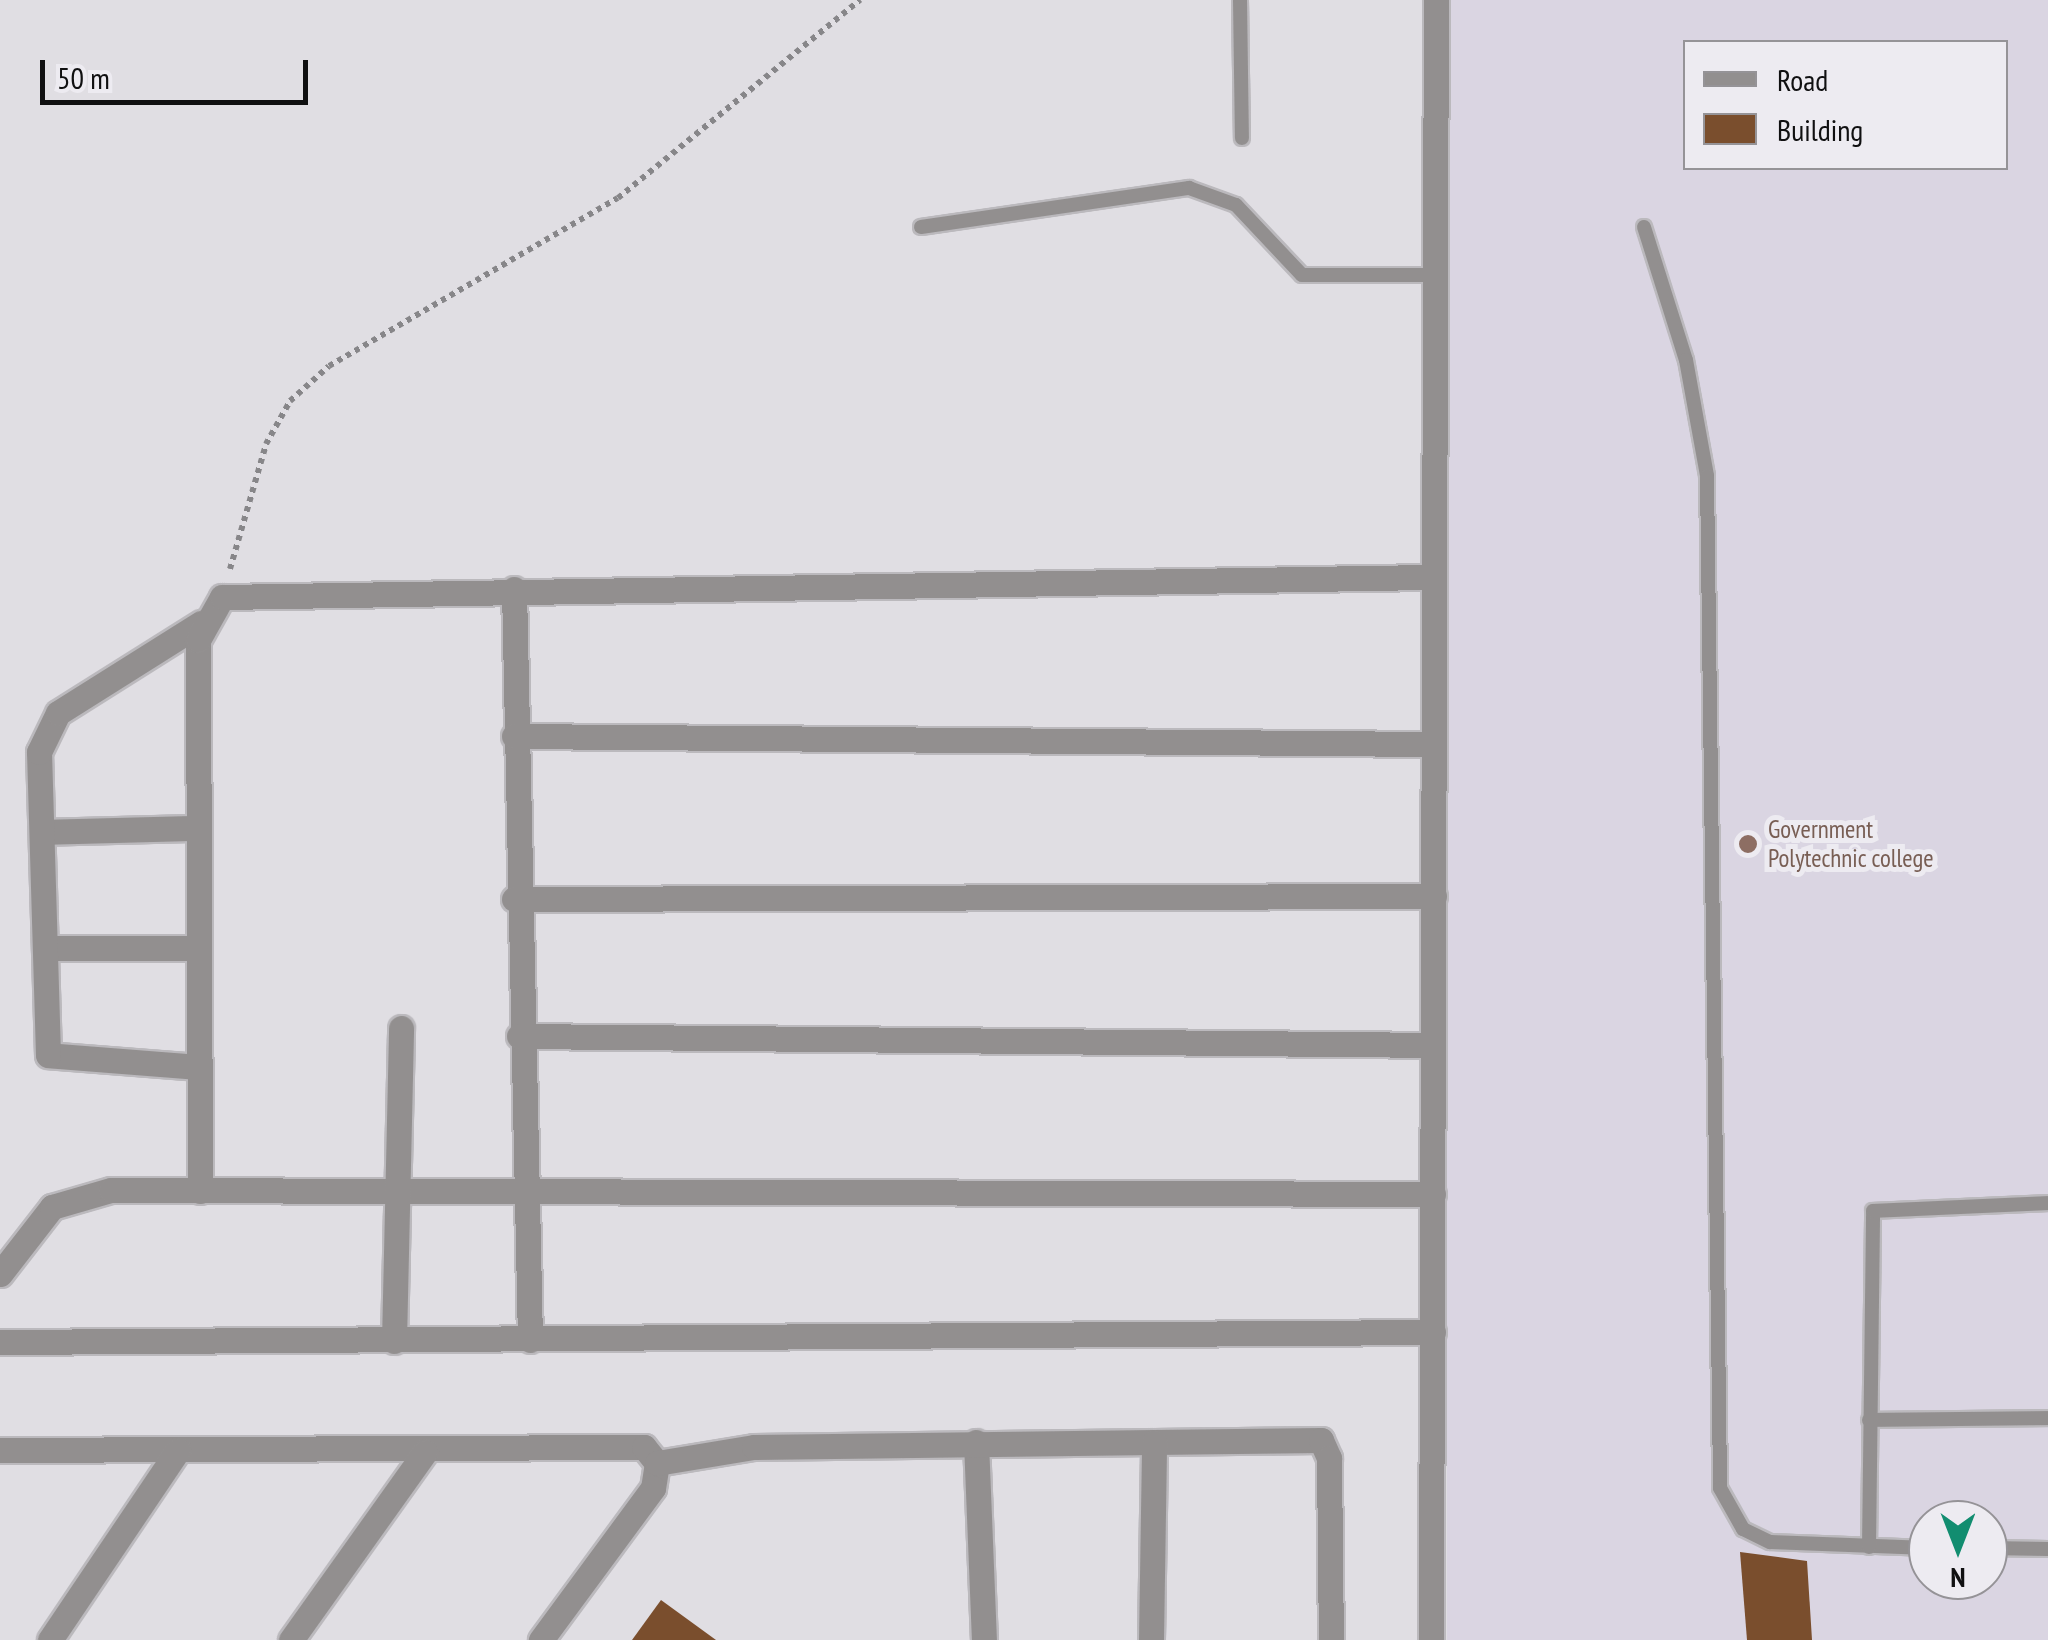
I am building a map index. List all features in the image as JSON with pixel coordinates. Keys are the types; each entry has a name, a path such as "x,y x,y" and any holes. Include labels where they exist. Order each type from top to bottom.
{"street":[{"path":"1432,1640 1436,0"},
{"path":"199,1067 50,1061 39,752 58,713 201,623 222,597 514,589 1434,577"},
{"path":"514,589 514,899 530,1340"},
{"path":"200,1191 201,623"},
{"path":"514,736 1434,744"},
{"path":"42,832 198,828"},
{"path":"514,899 1434,896"},
{"path":"46,948 199,948"},
{"path":"394,1341 401,1028"},
{"path":"520,1036 1433,1046"},
{"path":"0,1274 52,1207 111,1190 1432,1194"},
{"path":"0,1342 1432,1332"},
{"path":"657,1463 754,1448 1320,1440 1330,1458 1331,1640"},
{"path":"976,1442 984,1640"},
{"path":"1151,1640 1154,1442"},
{"path":"0,1450 425,1452 614,1443 644,1448 657,1463"},
{"path":"50,1640 178,1450"},
{"path":"291,1640 425,1452"},
{"path":"540,1640 653,1488 657,1463"}],"lane":[{"path":"1240,0 1242,138"},
{"path":"922,227 1189,188 1236,205 1302,274 1435,275"},
{"path":"1644,227 1686,360 1708,476 1720,1488 1743,1529 1770,1542 1908,1548"},
{"path":"1869,1547 1873,1211 2048,1203"},
{"path":"1869,1420 2048,1418"},
{"path":"2008,1548 2048,1549"}],"path":[{"path":"222,597 266,444 290,401 329,366 618,198 860,0"}],"shaded area":[{"name":"Government Polytechnic college","path":"1447,0 2048,0 2048,1640 1447,1640"}],"building":[{"path":"1740,1552 1807,1561 1812,1640 1747,1640"},
{"path":"661,1600 716,1640 632,1640"}],"place":[{"name":"Government Polytechnic college","path":"1748,844"}]}
